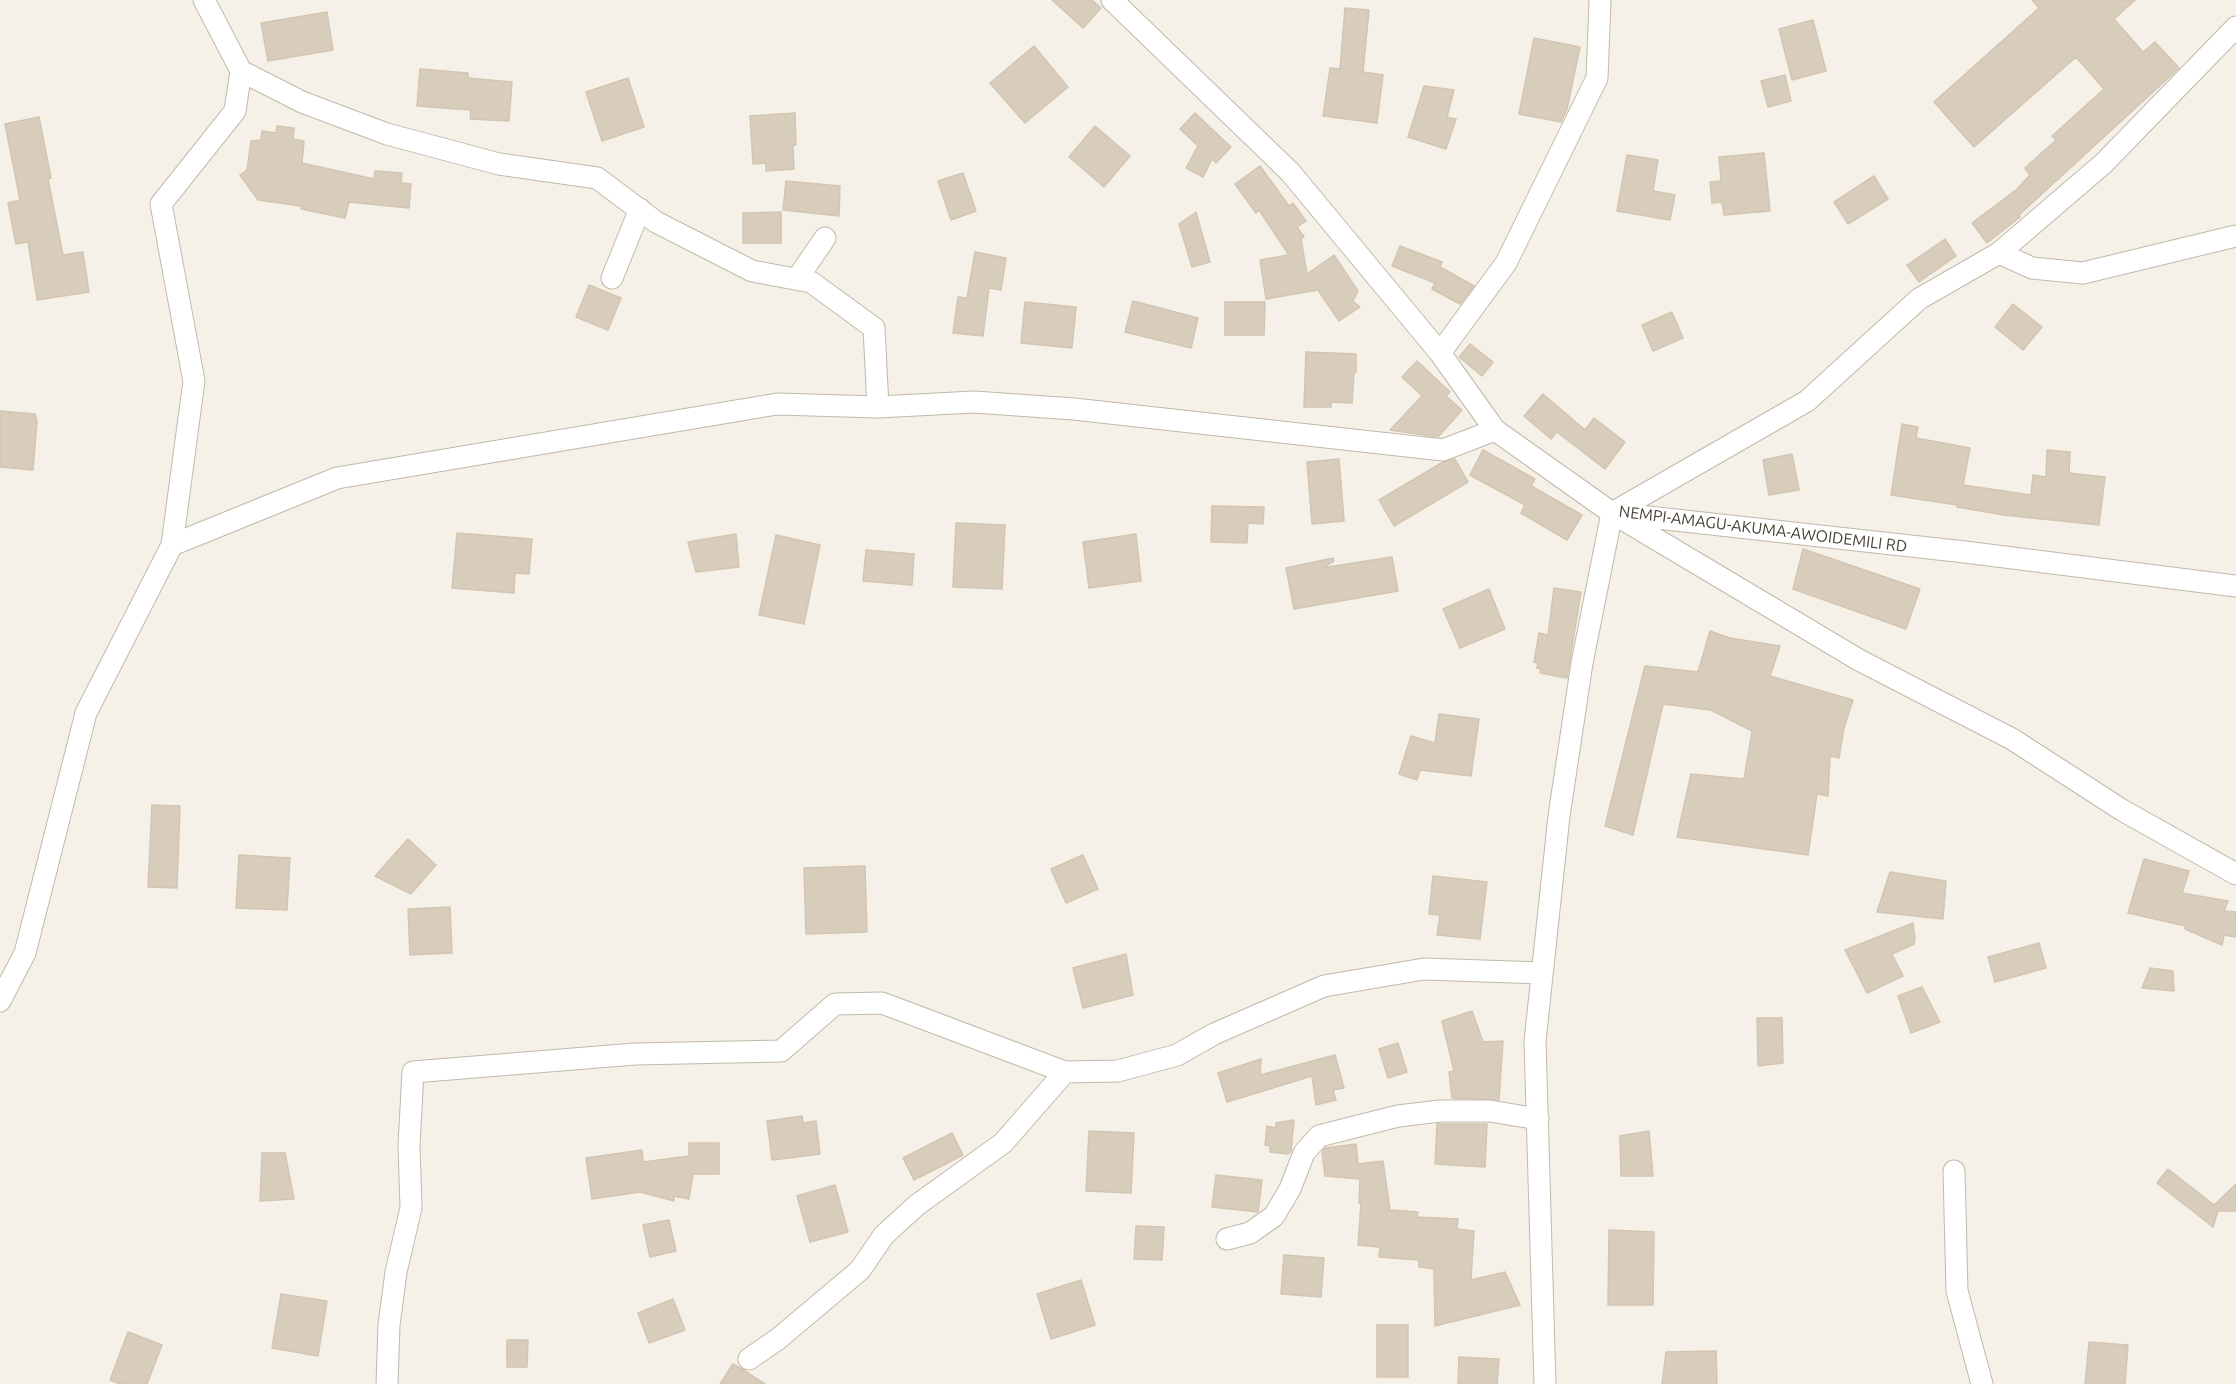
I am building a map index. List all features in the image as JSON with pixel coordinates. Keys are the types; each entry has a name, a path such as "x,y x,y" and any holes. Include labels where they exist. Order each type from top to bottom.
{"street":[{"path":"204,0 241,71 302,102 387,134 499,164 597,178 656,222 752,271 811,282 874,328 878,407"},
{"name":"NEMPI-AMAGU-AKUMA-AWOIDEMILI RD","path":"1112,0 1290,172 1440,353 1494,430 1612,513 1965,552 2236,586"},
{"path":"1440,353 1506,263 1597,78 1600,0"},
{"path":"1545,1384 1535,1041 1559,816 1582,663 1612,513 1807,401 1918,299 1999,253 2104,163 2236,27"},
{"path":"0,1001 25,953 86,714 172,545 194,381 161,204 235,111 241,71"},
{"path":"612,278 640,209"},
{"path":"1999,253 2032,268 2083,273 2236,236"},
{"path":"797,279 825,238"},
{"path":"172,545 337,478 777,404 878,407 974,402 1063,409 1443,450 1494,430"},
{"path":"1612,513 1859,660 2012,739 2122,810 2236,874"},
{"path":"387,1384 388,1325 396,1272 411,1208 409,1144 412,1072 635,1054 780,1051 835,1004 882,1003 1065,1072 1118,1071 1177,1055 1214,1034 1324,986 1425,969 1542,973"},
{"path":"749,1359 778,1339 860,1270 884,1235 917,1205 1003,1143 1065,1072"},
{"path":"1227,1239 1250,1233 1274,1216 1290,1189 1304,1153 1318,1136 1398,1116 1440,1111 1490,1111 1538,1119"},
{"path":"1953,1171 1956,1291 1982,1384"}],"building":[{"path":"1052,0 1092,0 1101,8 1083,28"},
{"path":"2032,0 2135,0 2114,19 2143,52 2155,42 2179,68 2019,215 2020,217 1987,243 1972,223 2016,190 2030,175 2025,168 2056,140 2052,136 2104,89 2076,57 1974,147 1934,102 2039,8"},
{"path":"1345,8 1369,10 1363,72 1383,75 1377,123 1323,116 1330,68 1340,69"},
{"path":"327,12 333,50 268,61 261,23"},
{"path":"1813,20 1826,71 1792,80 1779,29"},
{"path":"1534,38 1580,47 1567,109 1561,122 1519,114"},
{"path":"1034,46 1068,87 1025,123 990,83"},
{"path":"420,69 468,73 468,78 512,82 509,121 470,119 471,110 417,106"},
{"path":"1785,75 1791,101 1768,107 1761,81"},
{"path":"628,78 644,127 602,141 586,92"},
{"path":"1424,86 1454,90 1447,117 1456,119 1446,149 1408,137"},
{"path":"795,113 794,169 766,171 766,163 753,164 750,116"},
{"path":"1195,113 1231,147 1216,163 1212,159 1203,177 1186,168 1198,146 1180,129"},
{"path":"39,117 63,255 83,252 89,292 37,300 28,242 16,244 8,203 20,200 5,124"},
{"path":"277,126 294,128 293,139 304,141 302,163 374,179 375,171 402,173 401,183 411,184 409,208 349,202 345,218 301,209 301,206 258,200 240,175 247,170 251,141 261,140 262,131 276,133"},
{"path":"1095,126 1130,156 1104,187 1069,157"},
{"path":"1764,153 1770,211 1724,215 1722,202 1712,203 1710,182 1721,181 1719,157"},
{"path":"1627,155 1658,160 1653,191 1675,195 1670,220 1617,211"},
{"path":"1260,166 1289,206 1293,203 1306,221 1297,227 1304,237 1301,239 1307,274 1334,255 1358,291 1353,301 1360,307 1339,321 1318,290 1266,299 1260,260 1289,255 1259,210 1256,213 1235,184"},
{"path":"963,173 976,211 951,220 938,181"},
{"path":"1874,176 1888,199 1848,224 1834,202"},
{"path":"786,181 840,186 839,216 783,210"},
{"path":"781,212 781,243 743,243 743,213"},
{"path":"1196,212 1210,262 1192,267 1179,224"},
{"path":"1945,239 1956,256 1919,282 1907,265"},
{"path":"1400,246 1442,262 1440,267 1474,286 1460,304 1432,289 1435,283 1392,266"},
{"path":"975,252 1006,258 1001,290 989,288 983,336 953,333 958,297 967,298"},
{"path":"589,285 621,298 608,330 576,317"},
{"path":"1133,301 1198,318 1191,348 1125,332"},
{"path":"1025,302 1076,307 1072,348 1021,343"},
{"path":"1225,302 1265,302 1264,335 1225,335"},
{"path":"2013,304 2042,327 2023,350 1995,327"},
{"path":"1672,312 1683,338 1653,351 1642,325"},
{"path":"1470,344 1493,362 1482,376 1459,357"},
{"path":"1306,352 1356,354 1352,403 1331,402 1331,407 1304,407"},
{"path":"1417,361 1450,392 1446,396 1462,410 1438,437 1390,430 1422,396 1402,377"},
{"path":"1543,394 1585,430 1594,418 1625,442 1605,469 1557,432 1551,439 1524,416"},
{"path":"0,411 35,414 37,421 33,470 0,467"},
{"path":"1902,424 1918,427 1916,438 1970,448 1963,485 2031,495 2033,475 2046,477 2047,450 2070,452 2069,473 2105,477 2099,525 2004,515 1891,495"},
{"path":"1483,450 1535,479 1531,486 1582,515 1567,540 1521,513 1525,505 1470,475"},
{"path":"1792,454 1799,490 1769,495 1763,460"},
{"path":"1339,459 1344,521 1312,524 1307,462"},
{"path":"1455,459 1468,482 1394,526 1379,500 1443,462"},
{"path":"1212,506 1264,507 1263,524 1248,523 1247,543 1211,542"},
{"path":"956,523 1005,525 1002,589 953,587"},
{"path":"457,533 532,539 529,574 515,573 514,593 452,588"},
{"path":"736,534 739,567 696,572 688,542"},
{"path":"1136,534 1141,581 1089,588 1083,542"},
{"path":"776,535 820,545 804,624 759,615"},
{"path":"1803,549 1920,589 1906,629 1793,589"},
{"path":"866,550 914,554 912,585 863,581"},
{"path":"1392,557 1398,591 1294,609 1286,568 1333,558 1334,561 1322,568"},
{"path":"1554,588 1581,592 1567,678 1540,673 1541,669 1537,668 1538,663 1534,662 1539,633 1548,635"},
{"path":"1489,589 1505,629 1460,648 1443,609"},
{"path":"1710,631 1730,638 1780,646 1770,676 1853,700 1844,728 1839,758 1830,756 1828,796 1817,794 1808,855 1677,837 1691,774 1744,779 1752,731 1711,710 1663,704 1633,835 1605,826 1645,666 1698,672"},
{"path":"1439,714 1479,719 1471,776 1420,770 1417,780 1399,774 1411,736 1435,743"},
{"path":"152,805 180,806 177,888 148,887"},
{"path":"408,839 436,865 411,894 375,876"},
{"path":"239,855 290,858 287,910 236,908"},
{"path":"1083,855 1098,889 1066,903 1051,869"},
{"path":"2144,859 2189,871 2182,893 2228,901 2224,911 2236,912 2236,937 2224,935 2222,945 2185,929 2186,926 2128,913"},
{"path":"865,866 867,932 806,934 804,868"},
{"path":"1890,872 1946,881 1943,919 1877,912"},
{"path":"1433,876 1487,882 1480,939 1437,935 1440,915 1429,914"},
{"path":"450,907 452,953 410,955 408,909"},
{"path":"1913,923 1914,944 1892,954 1903,976 1867,993 1845,950"},
{"path":"2039,943 2046,968 1995,982 1988,957"},
{"path":"1126,954 1133,995 1083,1008 1073,968"},
{"path":"2150,968 2173,971 2174,991 2142,988"},
{"path":"1922,987 1940,1022 1911,1033 1898,996"},
{"path":"1472,1011 1483,1042 1503,1041 1499,1100 1452,1098 1449,1072 1454,1071 1442,1021"},
{"path":"1757,1018 1782,1018 1783,1063 1758,1066"},
{"path":"1398,1043 1407,1072 1388,1078 1379,1049"},
{"path":"1335,1055 1344,1088 1333,1090 1336,1100 1316,1105 1312,1076 1227,1102 1218,1073 1261,1059 1260,1075"},
{"path":"802,1116 803,1123 816,1121 820,1154 772,1160 767,1121"},
{"path":"1294,1120 1291,1152 1288,1154 1270,1152 1270,1146 1265,1145 1267,1126 1276,1128 1276,1123"},
{"path":"1437,1124 1487,1124 1485,1167 1435,1164"},
{"path":"1089,1131 1134,1133 1131,1193 1086,1191"},
{"path":"1649,1131 1653,1176 1621,1176 1620,1136"},
{"path":"952,1133 963,1155 914,1180 903,1158"},
{"path":"689,1143 719,1143 719,1174 693,1174 689,1199 674,1196 674,1201 640,1192 592,1199 586,1158 642,1150 643,1162 689,1156"},
{"path":"1356,1144 1358,1164 1383,1161 1390,1210 1418,1212 1417,1217 1458,1219 1457,1229 1474,1231 1471,1280 1505,1272 1520,1305 1435,1326 1434,1269 1419,1267 1419,1260 1379,1257 1380,1247 1358,1245 1360,1179 1325,1176 1322,1152 1325,1148"},
{"path":"262,1153 285,1153 294,1199 260,1201"},
{"path":"2168,1169 2214,1205 2236,1184 2236,1211 2218,1211 2213,1227 2157,1183"},
{"path":"1216,1175 1262,1180 1258,1212 1212,1207"},
{"path":"835,1185 848,1232 810,1242 797,1196"},
{"path":"669,1220 676,1251 650,1257 643,1225"},
{"path":"1136,1226 1164,1227 1162,1260 1134,1259"},
{"path":"1609,1230 1654,1232 1653,1305 1608,1305"},
{"path":"1284,1255 1324,1258 1321,1297 1281,1294"},
{"path":"1081,1280 1095,1325 1051,1339 1037,1294"},
{"path":"281,1294 327,1301 318,1356 272,1348"},
{"path":"673,1299 685,1330 649,1343 638,1313"},
{"path":"1377,1325 1408,1325 1408,1377 1377,1377"},
{"path":"128,1332 162,1345 147,1384 120,1384 110,1380"},
{"path":"507,1340 528,1340 527,1367 507,1367"},
{"path":"2089,1342 2128,1345 2125,1384 2085,1384"},
{"path":"1716,1351 1717,1384 1662,1384 1666,1352"},
{"path":"1459,1357 1499,1359 1497,1384 1458,1384"},
{"path":"733,1364 743,1370 765,1384 720,1384"}]}
